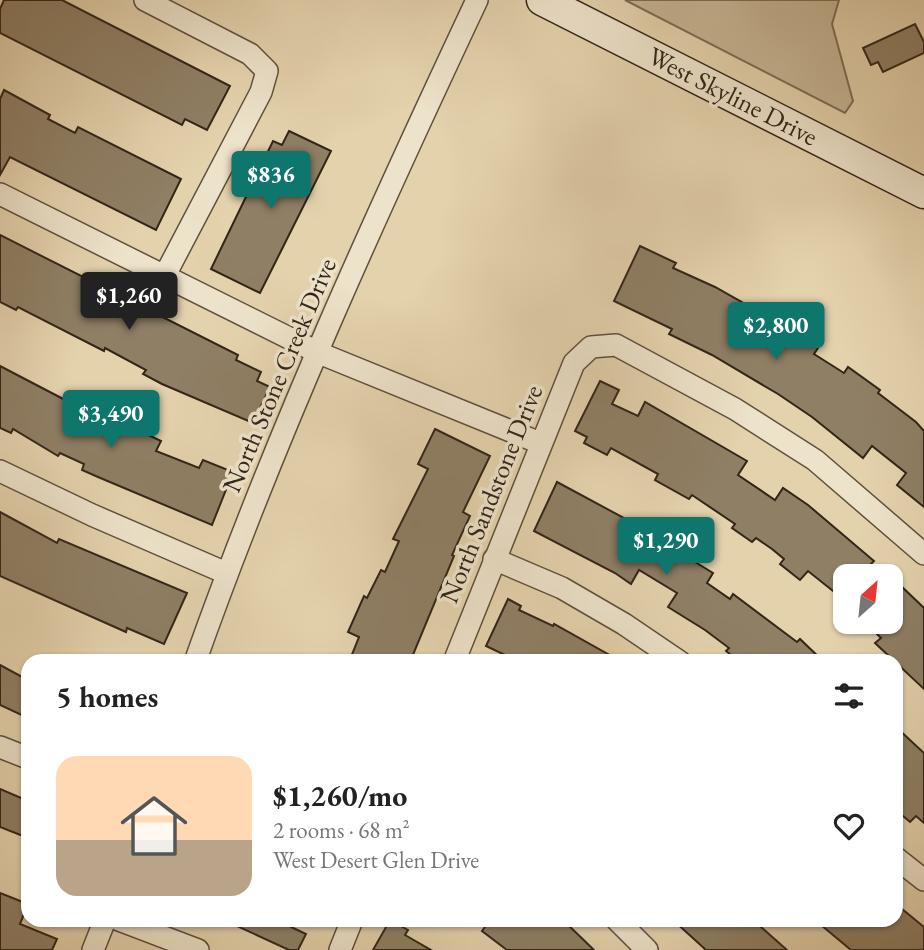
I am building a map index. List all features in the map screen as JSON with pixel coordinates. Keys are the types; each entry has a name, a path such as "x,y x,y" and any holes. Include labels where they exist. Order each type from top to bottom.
{"street":[{"path":"145,0 250,54 267,71 261,92 164,277"},
{"name":"North Stone Creek Drive","path":"198,654 226,573 349,279 477,0"},
{"name":"West Skyline Drive","path":"542,0 924,193"},
{"path":"0,194 319,353 540,443"},
{"name":"North Sandstone Drive","path":"457,654 574,363 585,350 601,345 616,345 735,409 815,460 924,554"},
{"path":"0,471 92,515 226,573"},
{"path":"494,559 562,588 624,624 668,654"},
{"path":"0,747 21,755"},
{"path":"903,864 924,880"},
{"path":"93,950 102,927"},
{"path":"137,927 198,950"},
{"path":"340,950 349,927"},
{"path":"624,927 647,950"}],"shaded area":[{"path":"625,0 839,0 832,24 853,101 845,113"}],"building":[{"path":"4,0 62,0 230,86 207,130 185,119 182,125 0,33 0,9"},
{"path":"915,24 924,42 924,53 883,72 878,62 871,65 863,48"},
{"path":"4,90 50,115 48,119 75,133 78,127 181,179 156,230 10,157 0,175 0,99"},
{"path":"289,131 331,151 260,293 211,269 273,141 282,145"},
{"path":"0,235 238,355 236,360 261,372 257,381 270,387 253,423 162,384 143,374 146,370 105,348 104,351 18,307 16,310 0,302"},
{"path":"640,246 676,263 673,268 715,287 800,335 818,348 814,354 844,373 848,367 880,390 878,393 916,422 924,431 924,507 897,485 906,473 872,446 863,458 778,394 712,355 669,334 672,329 614,301"},
{"path":"0,366 92,414 129,429 130,426 161,441 156,451 199,468 203,460 233,472 212,525 82,470 84,464 60,453 58,456 13,429 11,433 0,428"},
{"path":"600,381 619,390 612,404 638,416 645,402 747,461 738,475 775,500 783,488 808,505 874,561 871,564 833,564 833,591 808,571 800,580 780,564 784,559 772,549 756,538 752,542 732,528 735,524 692,495 689,499 655,480 658,474 611,448 607,455 584,443 587,437 575,431"},
{"path":"435,429 490,456 463,512 470,516 413,654 352,654 359,637 348,632 364,596 367,598 381,570 385,572 399,541 393,539 428,469 418,464"},
{"path":"557,482 676,546 674,549 713,573 707,583 730,599 733,594 797,642 800,639 816,654 730,654 726,651 729,648 668,607 677,593 639,570 631,584 534,531"},
{"path":"0,512 57,543 59,539 187,593 164,644 127,628 126,632 0,576"},
{"path":"903,588 924,608 924,689 903,669 903,654 887,654 875,643 881,638 877,634 903,634"},
{"path":"508,599 521,606 519,610 553,626 554,624 608,654 503,654 486,646"},
{"path":"0,665 21,676 21,715 0,705"},
{"path":"903,734 924,753 924,823 916,816 910,822 903,816"},
{"path":"0,789 21,798 21,835 0,827"},
{"path":"0,893 21,901 21,927 57,939 52,950 0,950"},
{"path":"903,910 924,927 924,950 851,950 823,927 903,927"},
{"path":"239,927 291,927 306,934 298,950 289,950"},
{"path":"386,927 403,927 408,930 405,935 431,950 373,950"},
{"path":"485,927 570,927 594,950 507,950 482,931"},
{"path":"681,927 761,927 787,950 706,950"}]}
